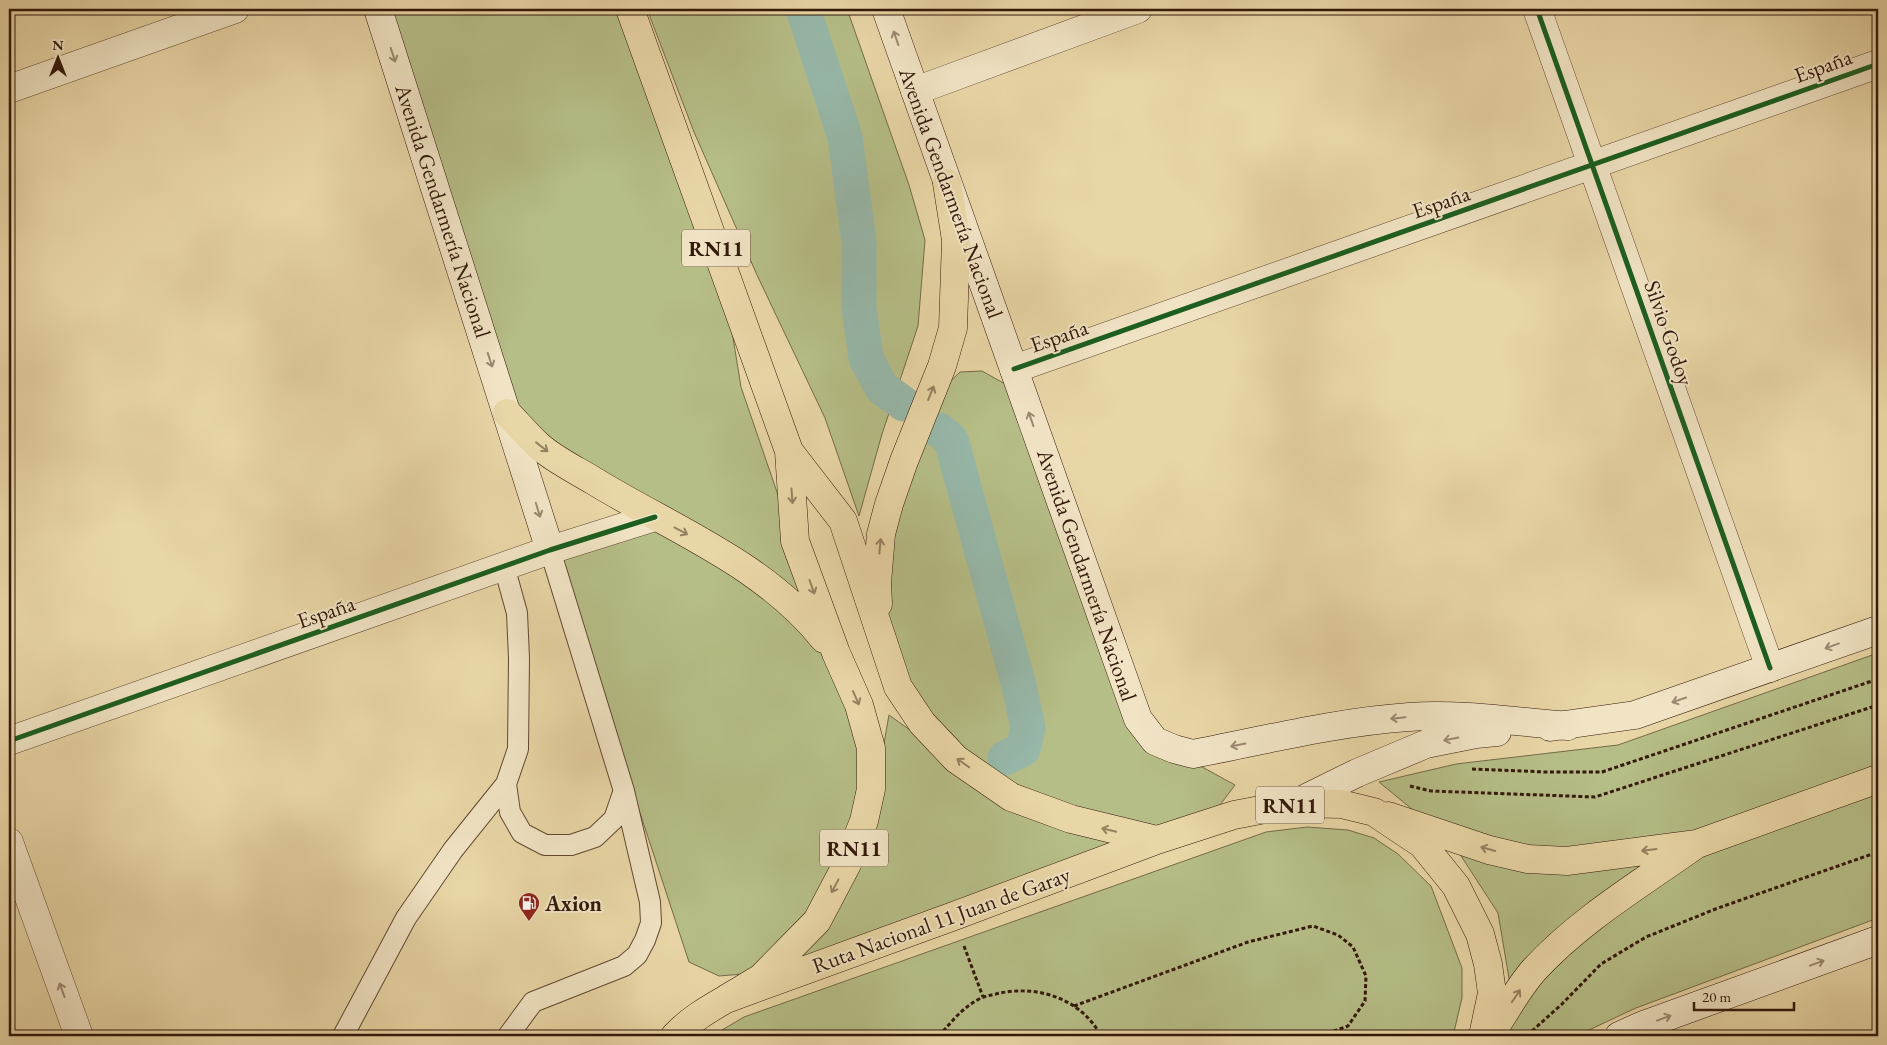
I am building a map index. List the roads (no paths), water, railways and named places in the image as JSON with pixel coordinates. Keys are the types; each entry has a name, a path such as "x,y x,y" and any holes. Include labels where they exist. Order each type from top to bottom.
{"main road":[{"name":"Ruta Nacional 11 Juan de Garay","path":"630,9 789,450 795,541 836,653 860,705 870,748 871,789 864,821 847,864 817,921 761,978 700,1014 674,1033"},
{"path":"880,630 877,583 881,534 898,478 942,366 953,328 956,240 948,183"},
{"path":"508,413 540,447 655,517 735,560 778,592 807,617 836,653"},
{"name":"Ruta Nacional 11 Juan de Garay","path":"789,450 843,521 898,687 922,723 956,759 1011,797 1071,820 1157,840"},
{"path":"1374,812 1488,850 1528,858 1568,861 1697,844 1878,779"},
{"name":"Ruta Nacional 11 Juan de Garay","path":"726,999 1157,840 1234,815 1296,803 1341,804 1374,812 1422,844 1456,886 1480,934 1488,964 1492,993 1483,1036"},
{"path":"1489,1036 1532,972 1555,948 1576,929 1697,844"}],"street":[{"path":"9,89 235,9"},
{"name":"Avenida Gendarmería Nacional","path":"378,9 550,550"},
{"name":"Avenida Gendarmería Nacional","path":"886,9 1138,719 1155,741 1193,754 1344,724 1411,716 1568,726"},
{"path":"915,91 1138,9"},
{"name":"Silvio Godoy","path":"1537,9 1770,668"},
{"name":"España","path":"1014,369 1878,64"},
{"name":"España","path":"9,741 550,550 655,517"},
{"path":"1296,803 1357,773 1426,744 1476,734 1568,726 1635,715 1878,630"},
{"path":"9,842 79,1036"},
{"path":"1619,1036 1641,1026 1878,940"}],"lane":[{"path":"508,1036 533,1002 624,966 637,955 651,923 650,902 624,791 550,550"},
{"path":"343,1036 406,918 453,850 506,784 518,749 519,658 516,613 504,566"},
{"path":"506,784 510,812 522,833 545,845 571,845 595,837 614,820 624,791"}],"waterway":[{"path":"803,9 845,137 859,242 859,307 866,358 882,388 904,404"},
{"path":"939,430 951,440 1019,686 1028,728 1023,749 1005,758"}],"place":[{"name":"Axion","path":"529,922"}]}
